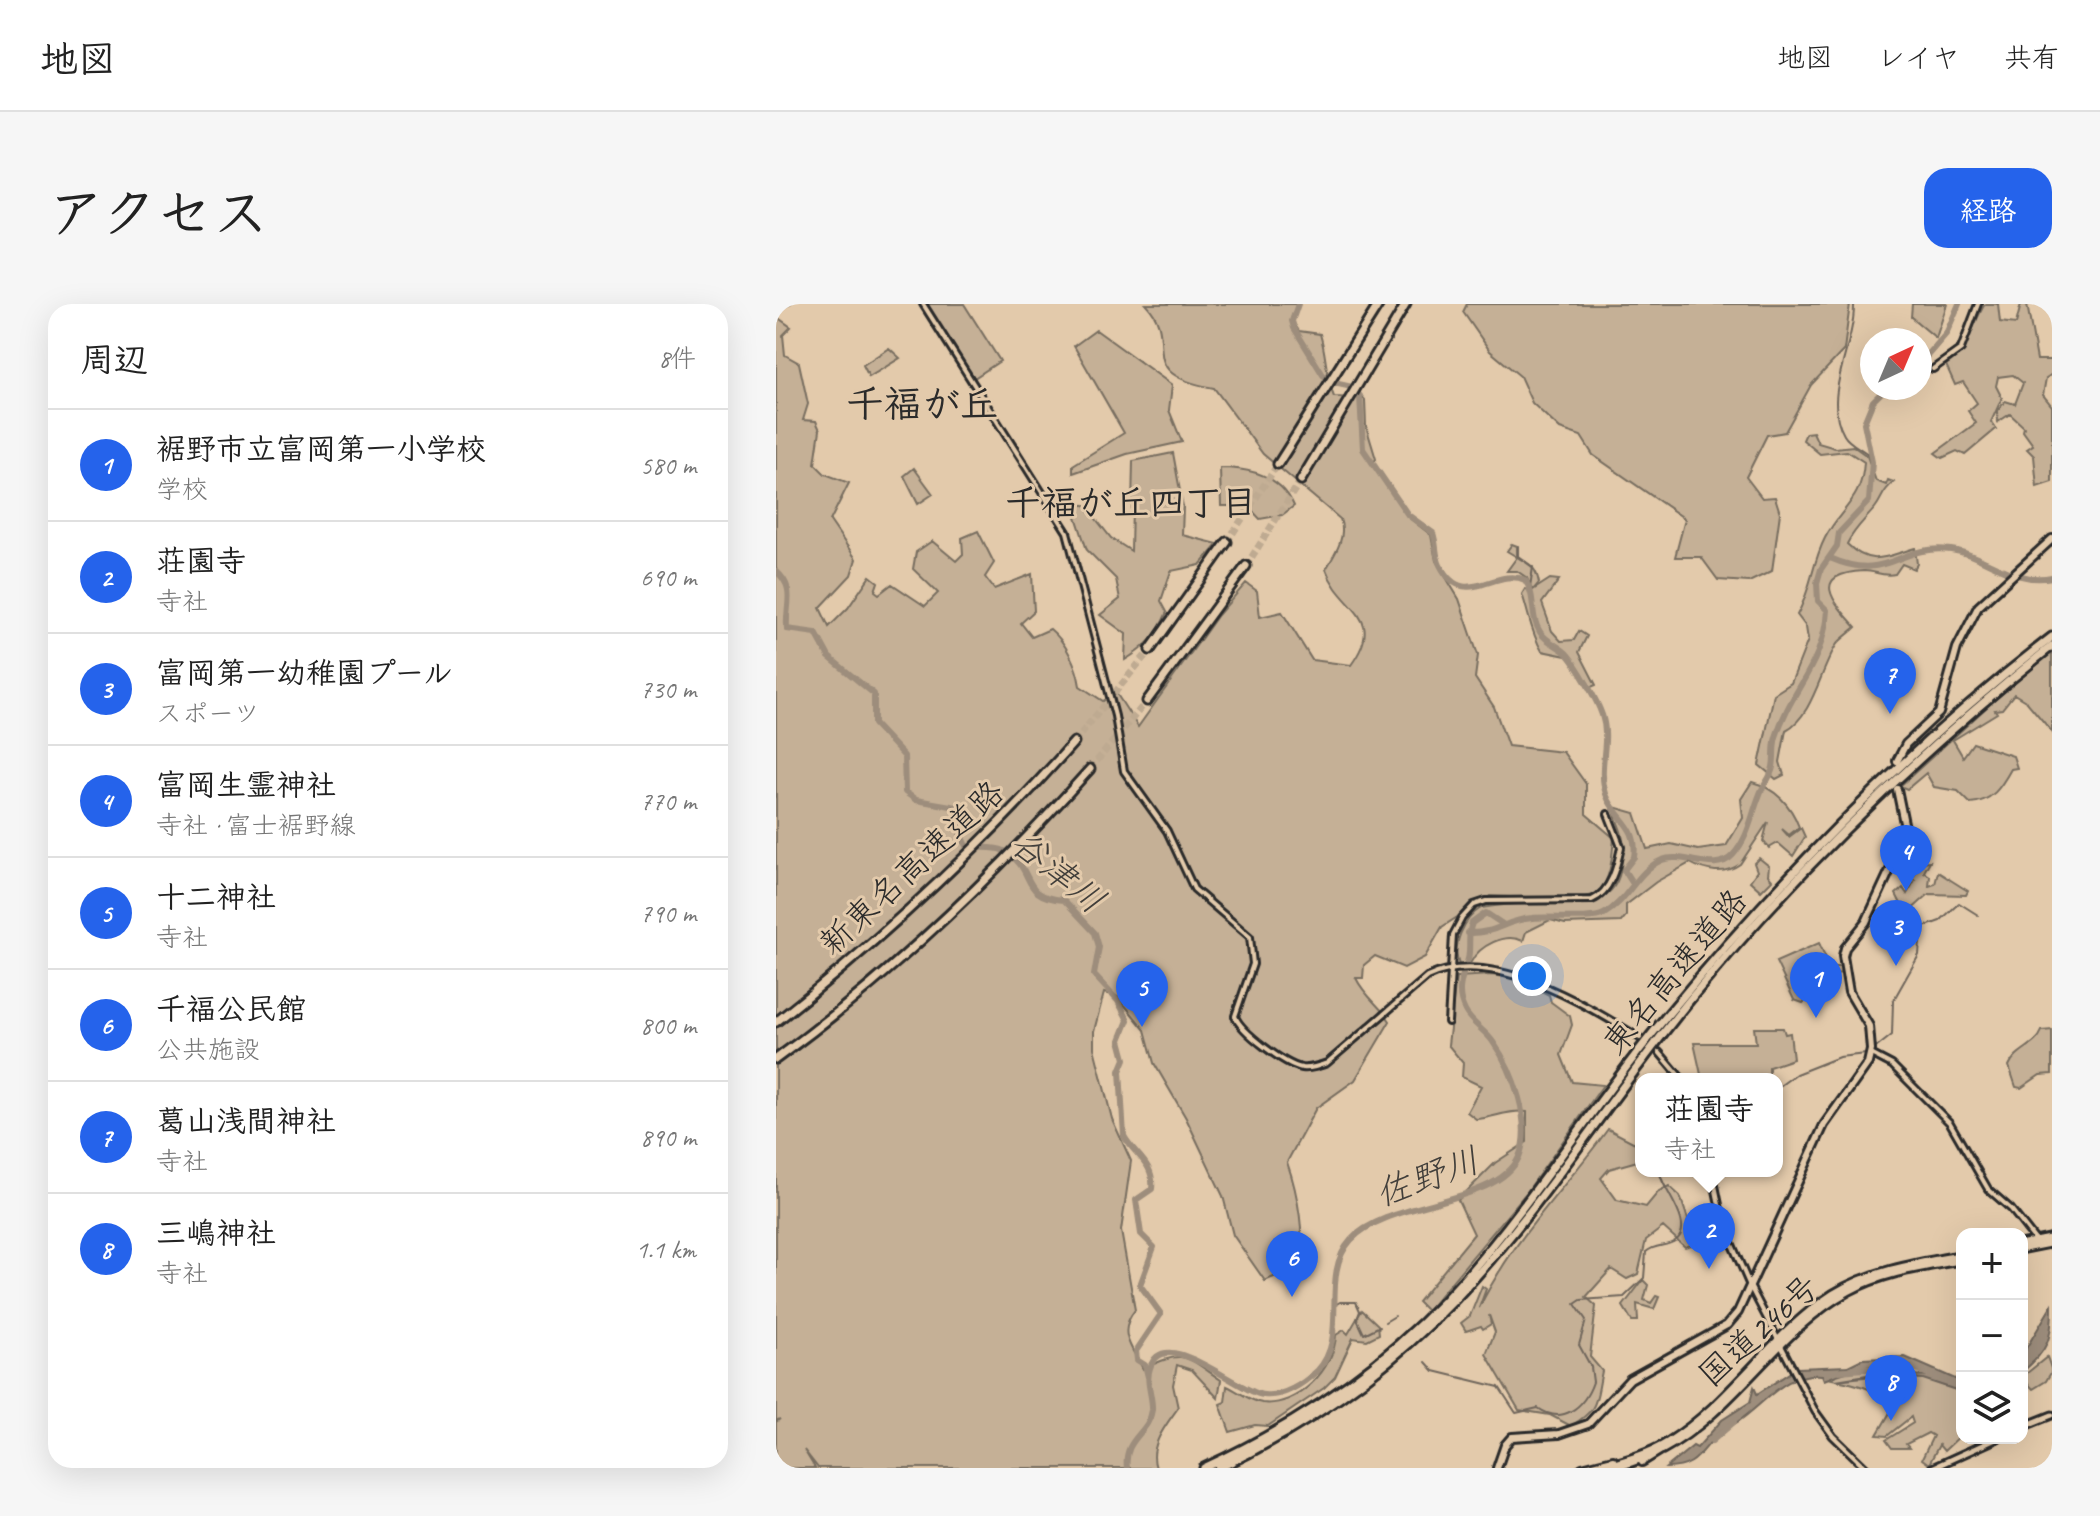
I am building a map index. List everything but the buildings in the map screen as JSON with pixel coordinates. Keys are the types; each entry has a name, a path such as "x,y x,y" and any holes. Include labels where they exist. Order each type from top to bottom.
{"highway":[{"path":"1278,464 1379,304"},
{"path":"1304,476 1406,304"},
{"path":"1150,650 1227,542"},
{"path":"1147,701 1246,566"},
{"name":"東名高速道路","path":"1204,1468 1316,1407 1378,1362 1427,1319 1507,1227 1668,1013 1763,905 1917,751 2052,637"},
{"name":"東名高速道路","path":"1219,1468 1281,1436 1337,1401 1387,1363 1432,1322 1492,1258 1624,1082 1768,909 1911,766 2052,646"},
{"name":"新東名高速道路","path":"776,1022 912,908 988,836 1074,742"},
{"name":"新東名高速道路","path":"776,1059 867,988 941,922 1090,769"}],"main road":[{"path":"1897,761 1900,751 1939,713 1957,648 1973,615 2052,539"},
{"path":"1497,1468 1505,1445 1515,1436 1559,1434 1588,1424 1630,1379 1728,1323 1738,1312 1824,1125 1864,1071 1871,1054 1869,1026 1849,992 1843,956 1845,948 1866,922 1903,842 1905,828 1897,789"},
{"path":"2028,1244 2052,1240"},
{"path":"2028,1245 2052,1240"},
{"name":"国道246号","path":"1599,1468 1659,1447 1691,1426 1823,1309 1861,1285 1956,1258"},
{"name":"国道246号","path":"1616,1468 1663,1449 1706,1419 1781,1344"},
{"path":"2028,1425 2052,1415"},
{"path":"1932,1468 1985,1444"},
{"path":"1627,1468 1663,1449"},
{"path":"1582,1468 1630,1459"}],"street":[{"path":"923,304 1067,532 1115,716 1124,771 1167,831 1194,889 1250,937 1253,964 1235,1016 1241,1028 1288,1062 1307,1068 1327,1063 1427,977 1454,971 1473,971 1503,972 1535,981 1640,1038"},
{"path":"1933,369 1961,349 1978,304"},
{"path":"1448,1022 1455,930 1477,904 1592,900 1601,895 1607,888 1621,847 1608,814"},
{"path":"1659,1052 1677,1073"},
{"path":"1871,1054 1892,1065 1950,1123 1988,1189 2011,1209 2036,1241"},
{"path":"1713,1177 1723,1224 1750,1286 1801,1384 1826,1428 1866,1468"}],"shaded area":[{"path":"776,304 789,304 779,310 777,317 791,327 783,335 785,355 799,363 808,404 803,420 816,421 820,430 815,464 825,474 849,483 830,521 856,559 851,575 820,608 829,627 848,608 870,576 878,582 875,591 879,594 892,584 925,606 938,593 913,569 916,552 932,541 956,561 963,554 962,538 978,531 994,563 985,577 994,589 1032,574 1034,611 1021,623 1032,637 1050,629 1070,655 1080,686 1103,701 1116,693 1138,727 1218,615 1246,583 1257,591 1260,617 1282,612 1312,660 1351,665 1361,648 1365,634 1363,623 1326,569 1341,539 1340,519 1263,454 1214,388 1188,382 1173,374 1165,365 1156,318 1146,304 1297,304 1291,319 1299,331 1320,334 1334,397 1356,398 1359,393 1365,400 1366,426 1376,459 1372,464 1408,517 1431,535 1436,561 1459,599 1478,655 1475,678 1494,707 1508,746 1563,752 1586,784 1586,814 1614,838 1608,875 1598,894 1571,900 1490,896 1442,927 1425,957 1404,968 1375,956 1364,965 1363,978 1356,978 1390,1021 1355,1080 1316,1108 1287,1162 1300,1216 1301,1245 1293,1266 1265,1281 1233,1235 1223,1196 1186,1118 1154,1063 1145,1030 1118,997 1104,993 1094,1031 1094,1048 1112,1119 1131,1161 1121,1231 1135,1310 1127,1325 1128,1340 1143,1369 1168,1359 1184,1358 1221,1380 1218,1398 1192,1370 1177,1365 1173,1385 1178,1408 1156,1444 1156,1468 818,1468 804,1450 815,1468 776,1468 776,1422 780,1419 776,1421"},
{"path":"926,304 964,304 1000,361 974,378"},
{"path":"1467,304 1850,304 1844,350 1811,385 1785,432 1767,435 1746,477 1762,498 1775,497 1780,513 1772,571 1749,582 1718,580 1701,557 1675,557 1685,519 1593,455 1581,436 1560,429 1532,403 1520,376 1490,351 1463,312"},
{"path":"1912,304 1947,304 1936,338 1932,335 1932,328 1924,328 1911,317"},
{"path":"1985,304 1998,304 2000,322 2016,324 2021,304 2027,304 2037,360 2052,360 2052,374 2046,378 2043,395 2052,406 2052,482 2037,487 2034,456 2027,449 2033,445 2023,431 2024,427 2010,414 1998,422 1997,412 2005,401 2015,404 2023,383 2013,375 1998,377 1996,386 2002,398 1991,422 1996,429 1965,455 1957,451 1942,458 1935,453 1976,423 1968,411 1977,403 1963,382 1955,385 1946,365 1960,352"},
{"path":"1096,330 1172,385 1169,410 1182,442 1127,454 1073,473 1073,465 1124,433 1074,346"},
{"path":"889,348 900,358 869,377 863,365"},
{"path":"1813,432 1818,443 1835,448 1853,446 1867,456 1876,481 1886,485 1888,480 1894,482 1847,544 1872,558 1888,557 1915,548 1917,564 1914,569 1902,564 1895,574 1890,575 1864,571 1847,573 1836,577 1831,583 1833,599 1856,627 1837,644 1810,703 1786,730 1780,762 1784,775 1776,779 1759,765 1774,694 1791,683 1808,640 1806,627 1797,615 1831,527 1859,486 1864,462 1847,451 1820,454 1803,440 1806,433"},
{"path":"1173,453 1183,507 1182,535 1218,544 1200,565 1171,571 1161,601 1167,612 1159,628 1150,640 1125,660 1126,634 1100,615 1120,599 1116,579 1087,550 1072,504 1085,505 1111,538 1131,551 1133,461"},
{"path":"914,468 933,494 918,504 904,476"},
{"path":"1220,468 1253,472 1273,481 1294,506 1282,515 1260,519 1248,506 1221,506"},
{"path":"1512,544 1517,546 1517,557 1507,551"},
{"path":"1517,557 1536,573 1539,583 1533,590 1550,579 1559,580 1542,603 1552,631 1561,641 1574,640 1579,631 1587,636 1579,652 1596,685 1591,687 1571,657 1542,651 1522,594 1525,589 1532,590 1527,578 1517,571 1507,571"},
{"path":"2052,648 2052,732 2027,702 2014,694 2002,709 1995,710 1997,713 1953,740 1963,757 1973,743 2013,756 2017,768 2011,769 1995,792 1984,800 1970,803 1958,791 1934,787 1926,773 1907,789 1900,786"},
{"path":"1752,782 1775,793 1792,812 1799,827 1789,835 1782,829 1789,837 1801,828 1805,837 1793,856 1778,843 1769,848 1763,841 1768,822 1740,864 1728,870 1715,871 1690,863 1656,882 1626,905 1626,916 1621,922 1565,924 1550,920 1526,932 1523,941 1508,938 1493,942 1471,962 1459,965 1458,941 1464,925 1481,908 1578,902 1592,900 1612,890 1622,863 1623,842 1614,807 1635,813 1647,849 1671,844 1698,850 1726,846 1743,818 1741,799"},
{"path":"1759,858 1769,866 1768,875 1772,880 1761,891 1750,881 1757,871 1754,863"},
{"path":"1930,861 1924,872 1930,876 1929,886 1935,884 1938,872 1968,891 1966,895 1929,894 1889,930 1875,911 1883,912 1888,922 1904,910 1896,894 1903,888 1907,894 1915,880 1896,871 1907,864 1907,873 1914,875 1920,862"},
{"path":"1819,943 1830,967 1840,967 1841,973 1829,976 1831,990 1820,997 1815,992 1803,1003 1794,1000 1776,962"},
{"path":"1492,975 1521,980 1549,995 1551,1002 1570,1016 1572,1025 1561,1055 1572,1082 1603,1085 1526,1193 1427,1311 1418,1302 1474,1234 1458,1200 1495,1163 1527,1142 1527,1112 1476,1119 1467,1112 1481,1086 1462,1077 1463,1063 1448,1045 1456,977"},
{"path":"1754,1028 1783,1028 1785,1034 1790,1033 1793,1059 1769,1067 1769,1073 1701,1073 1694,1043 1756,1043"},
{"path":"2052,1030 2052,1074 2040,1075 2021,1088 2016,1087 2009,1066 2012,1060 2042,1031"},
{"path":"1608,1129 1635,1143 1635,1162 1609,1169 1601,1178 1617,1200 1646,1207 1659,1191 1669,1186 1680,1196 1693,1234 1696,1238 1705,1235 1705,1241 1685,1247 1663,1227 1646,1240 1638,1274 1627,1279 1611,1269 1586,1297 1596,1306 1590,1357 1602,1371 1595,1404 1571,1426 1550,1415 1519,1410 1486,1354 1495,1332 1489,1315 1491,1324 1483,1329 1481,1326 1466,1331 1461,1323 1470,1316 1482,1286 1486,1289 1479,1308 1523,1237"},
{"path":"1643,1280 1648,1285 1644,1300 1651,1303 1656,1296 1659,1297 1654,1309 1637,1304 1638,1321 1632,1321 1623,1306"},
{"path":"2052,1305 2047,1343 2028,1366 2028,1345"},
{"path":"1362,1310 1378,1325 1379,1334 1367,1340 1353,1338 1335,1377 1324,1388 1268,1426 1255,1425 1230,1432 1220,1404 1225,1402 1227,1386 1262,1403 1275,1403 1301,1392 1329,1360 1336,1335 1344,1330 1348,1334"},
{"path":"1905,1357 1956,1379 1956,1390 1923,1379 1873,1376 1836,1380 1873,1374 1932,1376 1920,1369 1892,1364 1849,1371 1824,1380 1822,1375 1797,1378 1722,1431 1692,1462 1666,1468 1693,1446 1697,1448 1722,1420 1750,1402 1754,1387 1757,1394 1797,1368 1848,1366 1862,1359"},
{"path":"2047,1357 2052,1371 2046,1381 2033,1389 2028,1384 2028,1372"},
{"path":"1891,1365 1926,1372 1956,1390 1956,1440 1944,1451 1939,1445 1929,1464 1922,1459 1933,1436 1928,1433 1906,1444 1909,1448 1892,1448 1886,1440 1913,1423 1911,1417 1887,1436 1877,1435 1892,1409 1869,1390 1828,1378 1849,1369"}],"waterway":[{"path":"1298,304 1292,321 1294,328 1323,375 1334,383 1352,387 1360,396 1363,449 1408,515 1433,533 1438,561 1449,579 1470,587 1502,578 1525,580 1540,632 1568,655 1587,684 1600,709 1604,725 1603,774 1606,794 1633,837 1634,857 1624,870 1633,884"},
{"path":"1854,304 1836,404 1844,435 1869,455"},
{"name":"佐野川","path":"1932,350 1946,334 1959,304"},
{"name":"佐野川","path":"1468,933 1532,918 1598,916 1620,902 1645,871 1662,860 1680,858 1717,863 1733,855 1746,834 1761,791 1772,771 1775,741 1782,720 1820,647 1827,610 1818,601 1817,583 1821,569 1837,546 1839,533 1869,501 1872,462 1864,423 1874,400"},
{"path":"1518,546 1518,556 1533,567 1530,587"},
{"path":"1830,558 1866,567 1918,552 1951,550 2024,577 2052,577"},
{"name":"谷津川","path":"776,571 788,591 787,629 816,633 829,657 874,694 874,724 904,756 905,792 916,800 957,807 963,816 960,833 966,846 1004,851 1021,866 1033,888 1049,898 1064,900 1095,933 1099,947 1094,975 1118,1001 1128,1020 1120,1040 1125,1059 1120,1071 1124,1136 1147,1166 1152,1180 1152,1189 1136,1200 1141,1234 1154,1247 1140,1285 1161,1314 1136,1351 1137,1360 1145,1365 1148,1377"},
{"path":"1872,1051 1892,1035 1893,1001 1919,955 1921,928 1940,921 1959,903 1978,915"},
{"name":"佐野川","path":"1127,1468 1132,1443 1150,1418 1149,1373 1158,1356 1170,1353 1185,1356 1264,1395 1293,1389 1317,1371 1327,1357 1334,1324 1337,1271 1341,1255 1351,1240 1368,1227 1390,1217 1489,1185 1507,1173 1519,1157 1524,1129 1514,1082 1493,1042 1465,1011 1460,991 1472,923 1486,913 1504,925"},
{"path":"1783,1084 1796,1074 1839,1057 1866,1054"},
{"path":"1426,1362 1434,1371 1499,1387 1516,1413 1538,1408 1555,1415 1564,1414 1578,1406 1593,1382 1591,1367 1579,1345 1586,1320 1575,1304 1581,1300 1624,1297 1644,1278 1646,1252 1672,1243 1681,1234 1680,1216 1661,1177"},
{"path":"1333,1306 1340,1302 1356,1302 1360,1311 1357,1319 1364,1334 1380,1326"},
{"path":"1385,1322 1395,1316"},
{"path":"1839,1371 1903,1366"},
{"path":"1914,1368 1937,1378"},
{"path":"1712,1441 1734,1422"}],"tunnel":[{"path":"1227,542 1278,464"},
{"path":"1246,566 1301,480"},
{"path":"1074,742 1150,650"},
{"path":"1090,769 1147,701"}],"place":[{"name":"葛山浅間神社","path":"1890,714"},
{"name":"富岡生霊神社","path":"1906,891"},
{"name":"富岡第一幼稚園プール","path":"1896,966"},
{"name":"裾野市立富岡第一小学校","path":"1816,1018"},
{"name":"十二神社","path":"1142,1027"},
{"name":"荘園寺","path":"1709,1269"},
{"name":"千福公民館","path":"1292,1297"},
{"name":"三嶋神社","path":"1891,1421"}],"district":[{"name":"千福が丘","path":"922,404"},
{"name":"千福が丘四丁目","path":"1131,502"}]}
